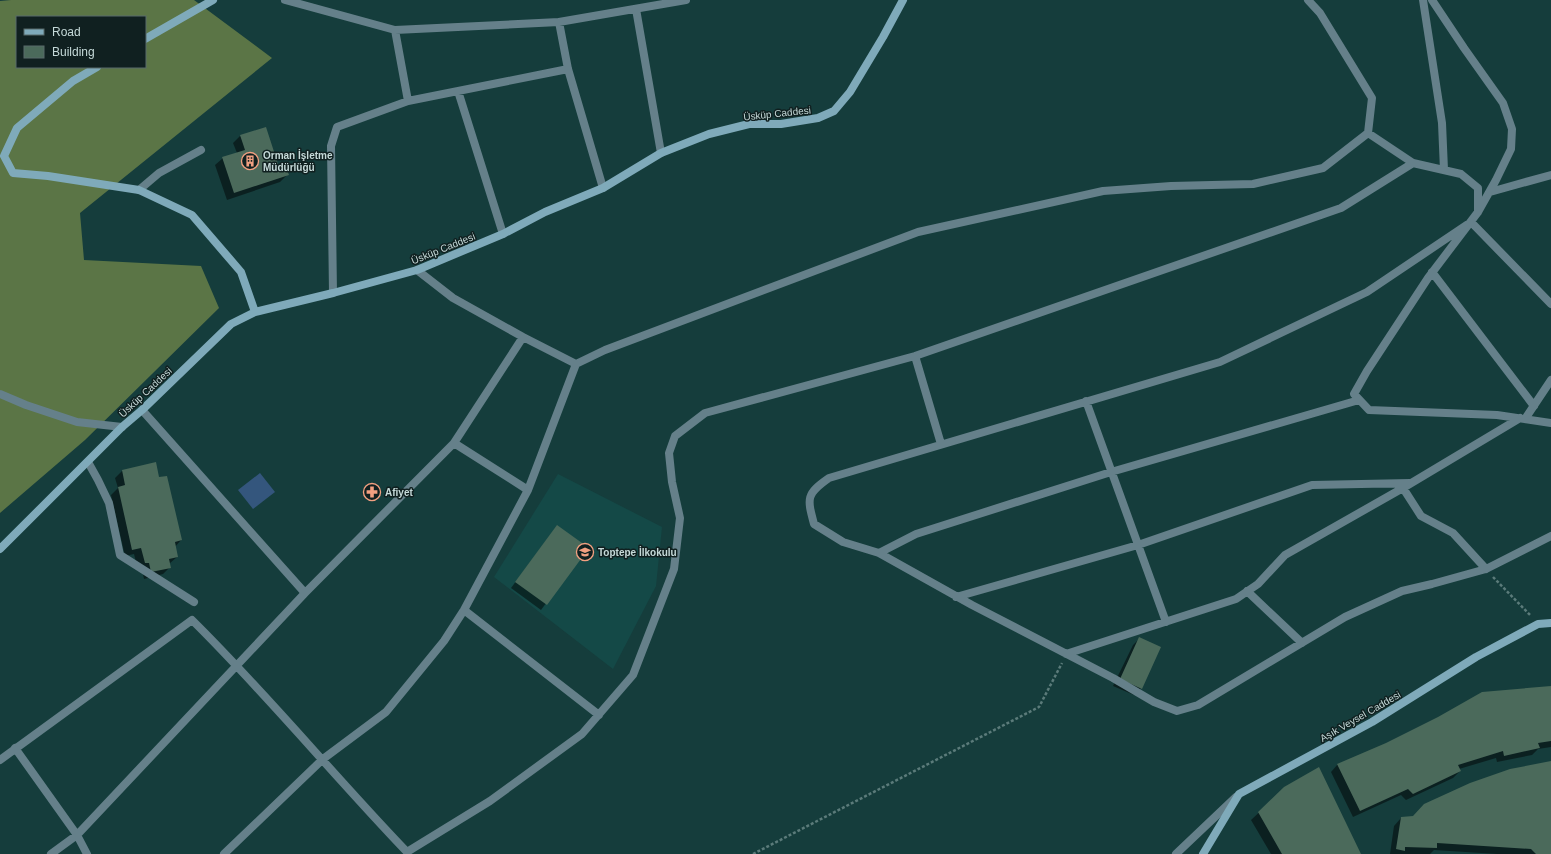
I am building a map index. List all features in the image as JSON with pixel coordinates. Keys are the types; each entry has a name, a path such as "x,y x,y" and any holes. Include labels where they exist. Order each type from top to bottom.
{"street":[{"path":"146,38 213,0"},
{"path":"285,0 395,30 559,22 686,0"},
{"name":"Üsküp Caddesi","path":"0,549 122,427 142,410 231,324 255,312 417,270 503,234 545,212 603,188 661,152 709,134 749,124 781,124 811,120 834,111 850,92 903,0"},
{"path":"224,854 323,759 386,712 444,641 464,610 528,490 576,364 605,350 918,232 1103,191 1171,186 1254,184 1323,168 1368,133 1372,98 1320,13 1308,0"},
{"path":"1423,0 1442,123 1444,170"},
{"path":"1432,0 1502,103 1512,129 1511,148 1490,192 1478,212 1432,272 1354,394 1370,410 1497,415 1551,423"},
{"path":"636,9 661,152"},
{"path":"559,22 568,69 603,188"},
{"path":"395,30 408,101"},
{"path":"95,68 73,81 17,128 4,156 13,173 48,176 139,190 192,215 241,272 255,312"},
{"path":"333,293 331,146 337,127 408,101 568,69"},
{"path":"458,91 503,234"},
{"path":"1368,133 1413,163 1461,174 1478,188 1478,212"},
{"path":"139,190 159,173 201,150"},
{"path":"0,760 192,620 237,664 406,853 490,801 582,734 633,675 674,569 680,518 672,482 669,454 675,436 705,413 915,356 1341,208 1413,163"},
{"path":"1490,192 1551,175"},
{"path":"1471,222 1551,304"},
{"path":"1471,222 1367,292 1220,362 829,478 815,487 808,503 814,524 843,542 879,553 956,597 1113,678 1154,702 1177,711 1198,705 1345,617 1402,591 1486,569 1551,536"},
{"path":"417,270 453,298 523,337 576,364"},
{"path":"1432,272 1534,406"},
{"path":"51,854 77,835 305,593 454,443 523,337"},
{"path":"915,356 941,444"},
{"path":"1066,654 1236,599 1258,584 1285,555 1522,419 1534,406 1551,380"},
{"path":"0,394 26,405 77,422 122,427"},
{"path":"879,553 916,534 1111,472 1359,400"},
{"path":"1086,401 1166,622"},
{"path":"142,410 305,593"},
{"path":"454,443 528,490"},
{"path":"88,462 109,503 120,555 194,602"},
{"path":"956,597 1138,545 1312,485 1412,482"},
{"path":"1403,488 1422,516 1453,533 1486,569"},
{"path":"1247,591 1302,643"},
{"path":"464,610 599,715"},
{"name":"Aşık Veysel Caddesi","path":"1238,794 1372,722 1476,657 1538,624 1551,624"},
{"path":"15,748 77,835 87,854"},
{"path":"1176,854 1238,794"},
{"path":"1203,854 1238,794"}],"path":[{"path":"1486,569 1538,624"},
{"path":"753,854 1039,707 1066,654"}],"shaded area":[{"path":"194,0 272,58 80,213 84,260 201,266 219,308 85,440 0,513 0,1"},
{"name":"Toptepe İlkokulu","path":"558,474 662,527 656,586 613,669 494,577"}],"water":[{"path":"260,473 275,492 253,509 238,490"}],"building":[{"name":"Orman İşletme Müdürlüğü","path":"266,127 278,164 285,164 289,175 234,193 222,157 245,150 240,135"},
{"path":"156,462 159,477 167,476 182,540 175,542 178,557 169,559 171,568 151,572 149,563 145,563 141,548 132,550 118,487 125,485 122,470"},
{"path":"557,525 589,548 547,605 515,582"},
{"path":"1139,637 1161,647 1142,689 1120,679"},
{"path":"1551,686 1551,741 1538,743 1540,748 1504,756 1503,751 1458,765 1461,771 1413,794 1408,789 1360,811 1337,764 1386,743 1438,717 1482,692"},
{"path":"1551,761 1551,854 1536,854 1531,849 1437,843 1437,848 1405,847 1405,851 1396,849 1401,817 1413,816 1424,804 1470,783 1510,769"},
{"path":"1319,767 1361,854 1282,854 1258,812 1284,787"}],"place":[{"name":"Orman İşletme Müdürlüğü","path":"250,161"},
{"name":"Afiyet","path":"372,492"},
{"name":"Toptepe İlkokulu","path":"585,552"}]}
